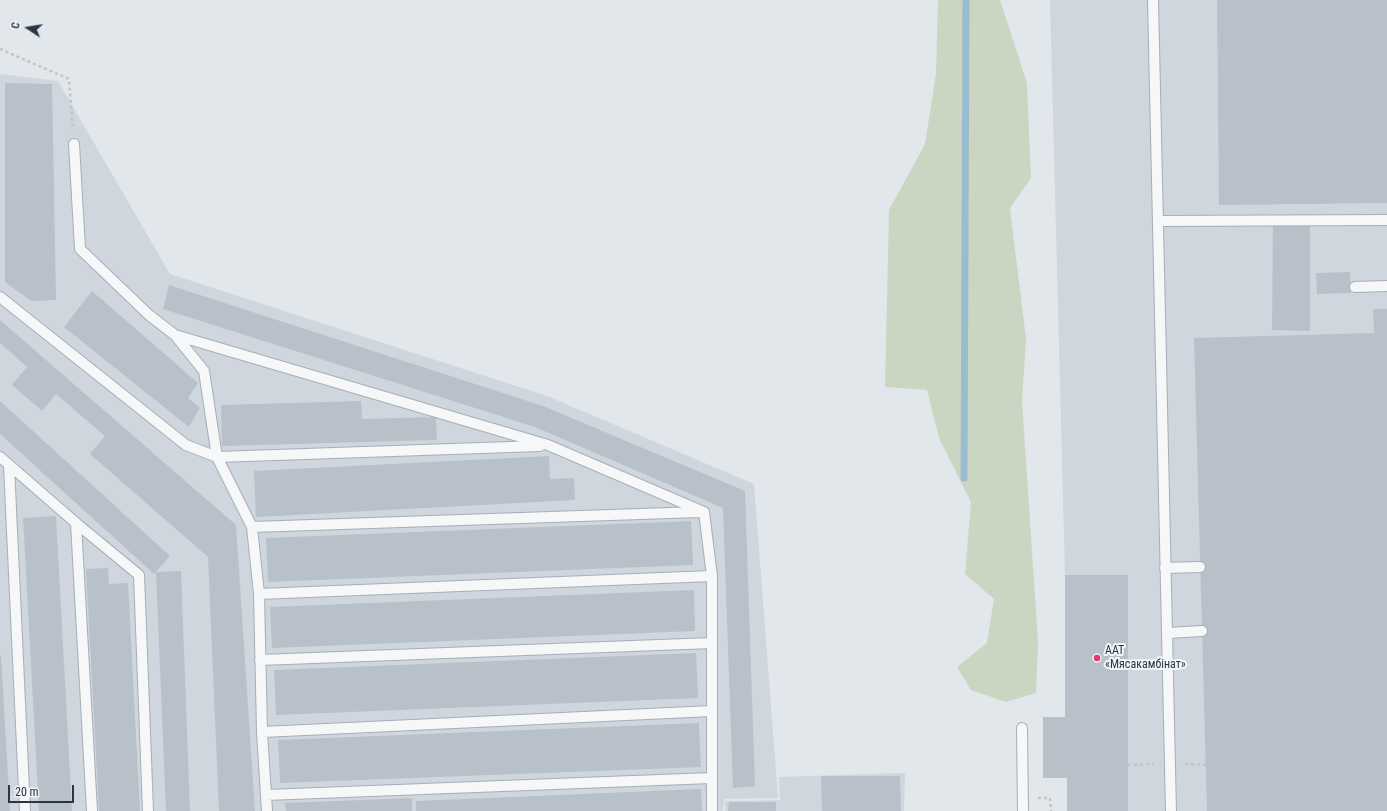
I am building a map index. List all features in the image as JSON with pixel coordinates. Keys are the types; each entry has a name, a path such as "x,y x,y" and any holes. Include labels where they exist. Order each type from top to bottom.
{"lane":[{"path":"1153,0 1171,811"},
{"path":"74,144 80,249 149,315 175,335 204,371 217,457 252,526 259,594 262,732 267,811"},
{"path":"1158,221 1387,220"},
{"path":"1355,287 1387,286"},
{"path":"0,297 186,445 217,457 548,445"},
{"path":"175,335 548,445 704,512"},
{"path":"0,456 9,466 139,575 148,811"},
{"path":"9,466 25,811"},
{"path":"252,526 704,512"},
{"path":"704,512 712,576 712,811"},
{"path":"76,523 92,811"},
{"path":"1166,568 1200,567"},
{"path":"259,594 712,576"},
{"path":"1167,632 1202,631"},
{"path":"260,660 712,643"},
{"path":"262,732 712,711"},
{"path":"1022,728 1024,811"},
{"path":"266,795 712,778"}],"path":[{"path":"0,49 69,80 74,144"},
{"path":"1023,798 1050,798 1050,811"}],"shaded area":[{"path":"1050,0 1387,0 1387,811 1067,811 1067,778 1043,778 1043,717 1065,717 1065,575"},
{"path":"0,74 58,81 170,274 547,396 754,484 778,798 724,799 723,811 0,811"},
{"path":"905,773 904,811 725,811 725,801 780,800 779,777"}],"green space":[{"path":"938,0 1000,0 1027,83 1031,178 1010,208 1026,339 1022,401 1038,642 1036,693 1006,702 971,690 957,667 987,643 994,599 965,574 971,502 939,438 927,390 885,387 889,210 925,144 936,74"}],"building":[{"path":"1217,0 1387,0 1387,203 1219,205"},
{"path":"5,83 52,84 56,300 31,301 5,282"},
{"path":"1273,217 1310,217 1310,331 1272,330"},
{"path":"1350,272 1351,293 1317,294 1316,273"},
{"path":"169,285 543,406 745,491 755,786 733,788 723,508 535,427 163,309"},
{"path":"92,291 198,383 188,398 200,408 189,427 64,327"},
{"path":"1373,309 1387,309 1387,811 1207,811 1194,338 1374,333"},
{"path":"0,320 236,525 255,811 219,811 208,557 90,454 105,436 56,394 42,411 12,385 27,367 0,343"},
{"path":"0,401 170,556 154,574 0,434"},
{"path":"361,401 362,419 436,417 437,440 222,446 221,405"},
{"path":"549,456 550,479 574,478 575,500 256,517 254,471"},
{"path":"56,516 72,811 39,811 23,518"},
{"path":"691,521 693,565 268,582 266,538"},
{"path":"108,568 109,584 128,583 140,811 99,811 86,569"},
{"path":"181,571 190,811 166,811 156,572"},
{"name":"ААТ «Мясакамбінат»","path":"1065,575 1128,575 1128,811 1067,811 1067,778 1043,778 1043,717 1065,717"},
{"path":"694,590 695,631 272,648 270,607"},
{"path":"696,653 698,698 276,715 274,670"},
{"path":"1,655 10,811 0,811"},
{"path":"699,723 701,767 280,783 278,740"},
{"path":"821,776 900,776 901,811 822,811"},
{"path":"701,789 702,811 416,811 416,801"},
{"path":"412,798 412,811 286,811 285,803"},
{"path":"729,802 776,802 776,811 728,811"}],"waterway":[{"path":"964,478 966,0"}],"place":[{"name":"ААТ «Мясакамбінат»","path":"1097,658"}]}
